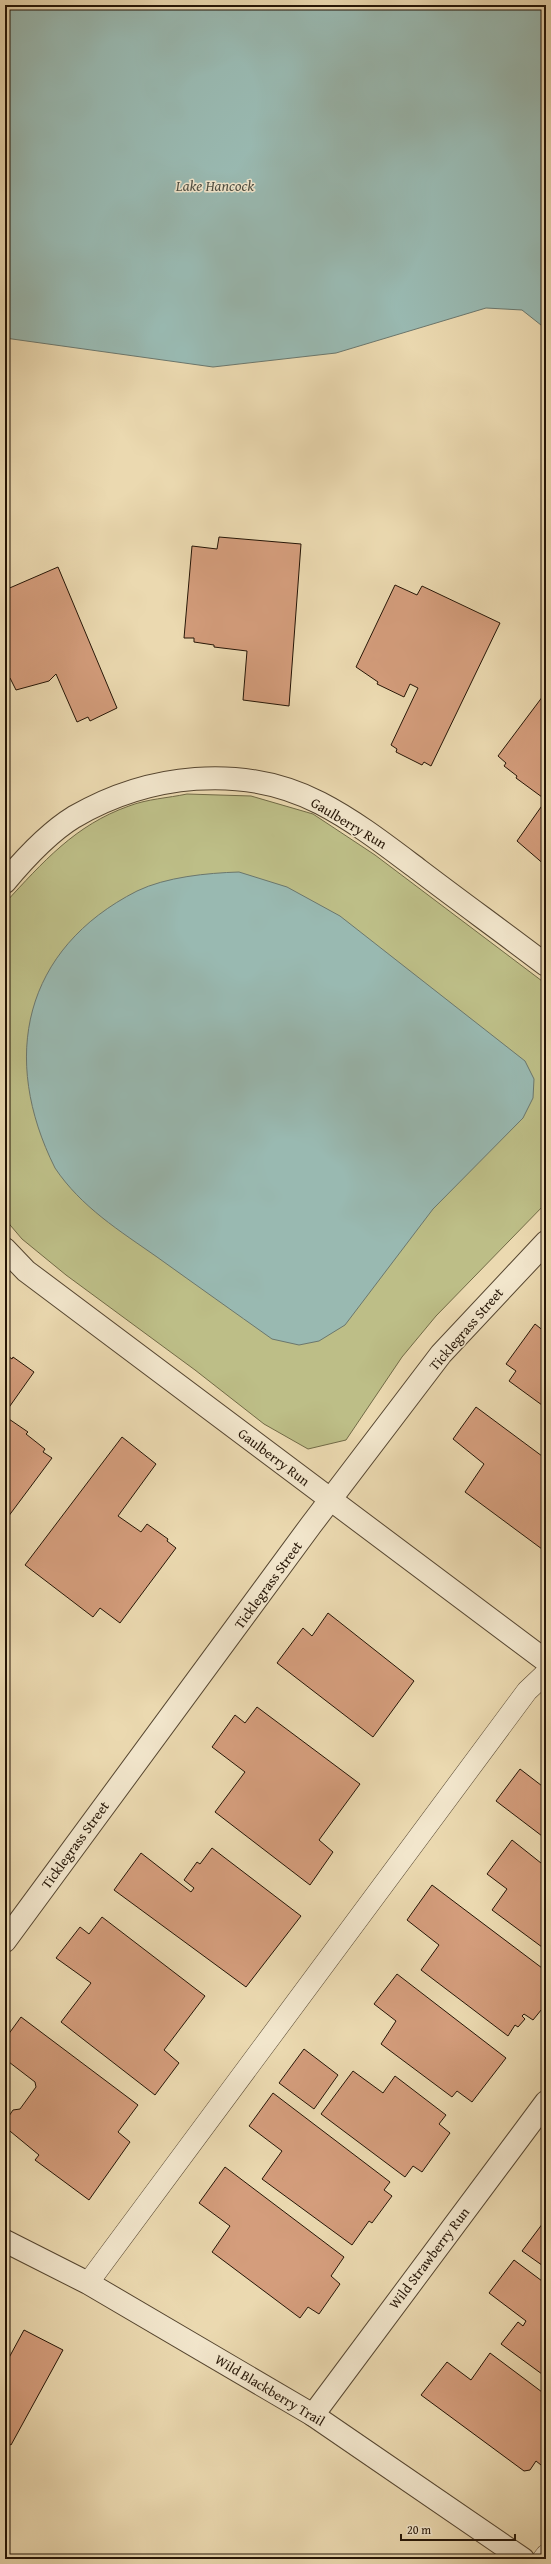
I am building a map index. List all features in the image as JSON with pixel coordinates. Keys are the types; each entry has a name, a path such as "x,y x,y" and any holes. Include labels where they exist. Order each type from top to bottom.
{"street":[{"name":"Gaulberry Run","path":"5,882 27,856 73,817 115,797 172,780 223,777 276,786 319,802 368,832 546,965"},
{"name":"Ticklegrass Street","path":"5,1941 330,1500 441,1354 546,1242"},
{"name":"Gaulberry Run","path":"5,1249 26,1271 330,1500 546,1660"},
{"name":"Wild Strawberry Run","path":"313,2415 546,2102"},
{"name":"Wild Blackberry Trail","path":"5,2241 88,2283 313,2415 523,2559"}],"lane":[{"path":"88,2283 527,1691 546,1673"},
{"path":"543,2559 546,2555"}],"green space":[{"path":"187,794 251,796 313,814 375,855 546,984 546,1203 436,1316 402,1357 346,1440 308,1449 264,1424 195,1370 66,1275 22,1239 5,1219 5,903 61,846 92,823 129,806 150,800"}],"water":[{"name":"Lake Hancock","path":"5,5 546,5 546,329 522,310 486,308 336,353 213,367 5,338"},
{"path":"239,872 287,887 340,916 525,1061 534,1079 533,1098 523,1118 433,1209 345,1325 319,1341 299,1345 272,1339 115,1228 77,1195 55,1168 38,1127 29,1086 27,1047 33,1010 46,975 68,943 98,915 148,886 187,877 214,873"}],"building":[{"path":"219,537 301,544 289,706 243,700 247,651 214,647 214,645 194,642 194,638 184,638 192,546 217,549"},
{"path":"58,567 117,708 90,721 88,717 77,722 56,674 49,681 16,690 10,678 5,680 5,590"},
{"path":"395,585 417,595 422,586 500,623 431,766 424,762 422,765 396,752 397,749 391,745 418,688 410,684 404,697 377,684 378,682 356,667"},
{"path":"546,692 546,800 516,778 517,776 504,766 506,763 498,756"},
{"path":"546,800 546,866 517,841"},
{"path":"535,1324 545,1332 546,1330 546,1408 509,1381 516,1371 506,1364"},
{"path":"5,1354 12,1359 13,1357 34,1372 5,1413"},
{"path":"476,1407 546,1459 546,1552 465,1492 484,1464 453,1439"},
{"path":"6,1417 28,1432 26,1434 45,1449 43,1452 52,1458 5,1521"},
{"path":"122,1437 156,1464 118,1516 141,1532 147,1524 168,1539 167,1541 176,1548 120,1623 100,1608 93,1617 25,1565"},
{"path":"328,1613 414,1681 373,1737 277,1663 303,1628 312,1636"},
{"path":"257,1707 360,1784 319,1840 333,1852 310,1885 215,1812 245,1772 212,1747 235,1715 245,1723"},
{"path":"520,1769 546,1789 546,1839 496,1801"},
{"path":"512,1840 546,1867 546,1950 492,1910 507,1889 487,1874"},
{"path":"212,1848 301,1916 246,1987 114,1890 141,1853 191,1892 194,1888 184,1880 197,1862 200,1864"},
{"path":"432,1885 546,1971 546,2004 533,2020 524,2014 522,2016 525,2019 518,2027 515,2025 508,2036 421,1970 439,1945 407,1920"},
{"path":"102,1917 205,1996 164,2050 179,2063 155,2095 61,2022 91,1983 56,1958 80,1927 89,1934"},
{"path":"397,1974 506,2058 472,2102 457,2091 452,2097 381,2044 396,2021 374,2004"},
{"path":"21,2017 138,2105 118,2132 130,2142 89,2200 35,2160 39,2155 5,2127 5,2122 13,2110 20,2109 36,2087 35,2082 5,2059 5,2039"},
{"path":"304,2049 338,2075 314,2109 279,2083"},
{"path":"353,2071 383,2093 395,2076 446,2115 439,2124 450,2133 422,2172 413,2166 405,2177 321,2114"},
{"path":"273,2093 390,2182 384,2190 392,2196 372,2223 369,2221 352,2245 262,2179 282,2151 249,2126"},
{"path":"225,2167 344,2257 331,2276 340,2284 319,2314 308,2307 300,2318 212,2252 230,2226 199,2203"},
{"path":"546,2219 546,2268 522,2251"},
{"path":"514,2260 546,2284 546,2377 501,2344 518,2322 523,2326 526,2321 489,2293"},
{"path":"24,2330 63,2350 11,2445 5,2441 5,2365"},
{"path":"490,2353 546,2395 546,2469 536,2461 530,2470 524,2471 421,2395 447,2362 471,2380"}]}
